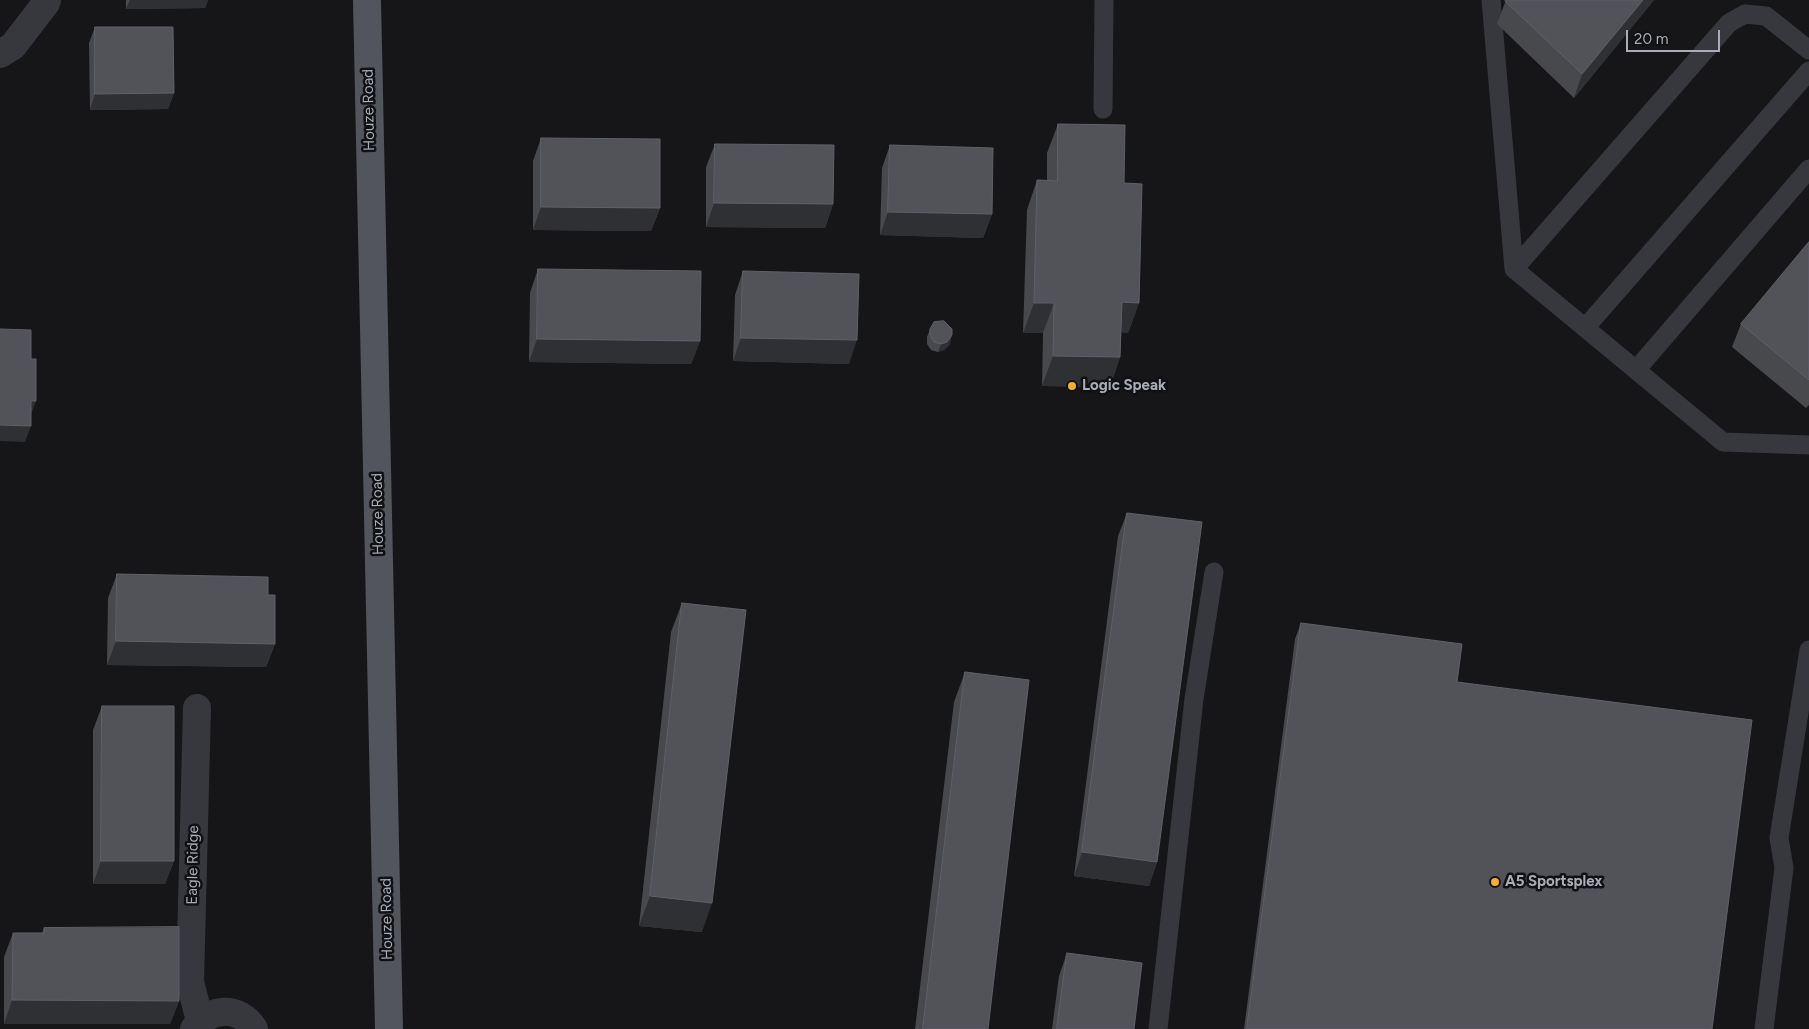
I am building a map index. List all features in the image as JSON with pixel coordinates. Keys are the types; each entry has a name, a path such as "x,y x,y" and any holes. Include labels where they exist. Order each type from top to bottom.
{"main road":[{"name":"Houze Road","path":"366,0 389,1029"}],"street":[{"path":"0,54 13,46 47,0"},
{"name":"Eagle Ridge","path":"197,708 190,982 197,1025 212,1013 225,1011 238,1014 250,1022 254,1029"}],"lane":[{"path":"1103,109 1104,0"},
{"path":"1491,0 1514,269 1723,442 1809,445"},
{"path":"1514,269 1729,23 1745,14 1766,16 1809,50"},
{"path":"1585,328 1809,71"},
{"path":"1636,370 1809,169"},
{"path":"1158,1029 1194,700 1214,572"},
{"path":"1764,1029 1784,868 1779,838 1809,650"}],"building":[{"path":"1506,0 1643,0 1582,74"},
{"path":"95,27 173,27 174,93 95,94"},
{"path":"1058,124 1125,125 1124,183 1142,184 1139,303 1122,302 1120,357 1053,356 1054,303 1034,303 1037,180 1057,181"},
{"path":"541,138 660,139 660,208 541,207"},
{"path":"715,144 834,145 833,204 714,203"},
{"path":"890,145 993,148 992,214 888,212"},
{"path":"1809,242 1809,380 1741,324"},
{"path":"538,269 701,271 700,341 537,339"},
{"path":"743,271 859,274 857,340 741,338"},
{"path":"944,321 952,329 952,335 947,342 941,344 934,342 930,335 930,329 934,322"},
{"path":"0,329 31,330 31,359 36,359 36,401 31,401 31,426 0,425"},
{"path":"1127,513 1202,522 1157,862 1082,852"},
{"path":"117,574 268,577 268,595 275,595 275,644 116,641"},
{"path":"682,603 746,610 712,903 650,896"},
{"name":"A5 Sportsplex","path":"1301,623 1462,644 1457,682 1752,720 1712,1029 1247,1029"},
{"path":"965,672 1029,680 988,1029 923,1029"},
{"path":"102,706 174,706 174,861 101,861"},
{"path":"179,927 179,1001 12,1000 13,933 44,933 44,928"},
{"path":"1067,953 1142,963 1134,1029 1057,1029"}],"place":[{"name":"Logic Speak","path":"1072,386"},
{"name":"A5 Sportsplex","path":"1495,882"}]}
